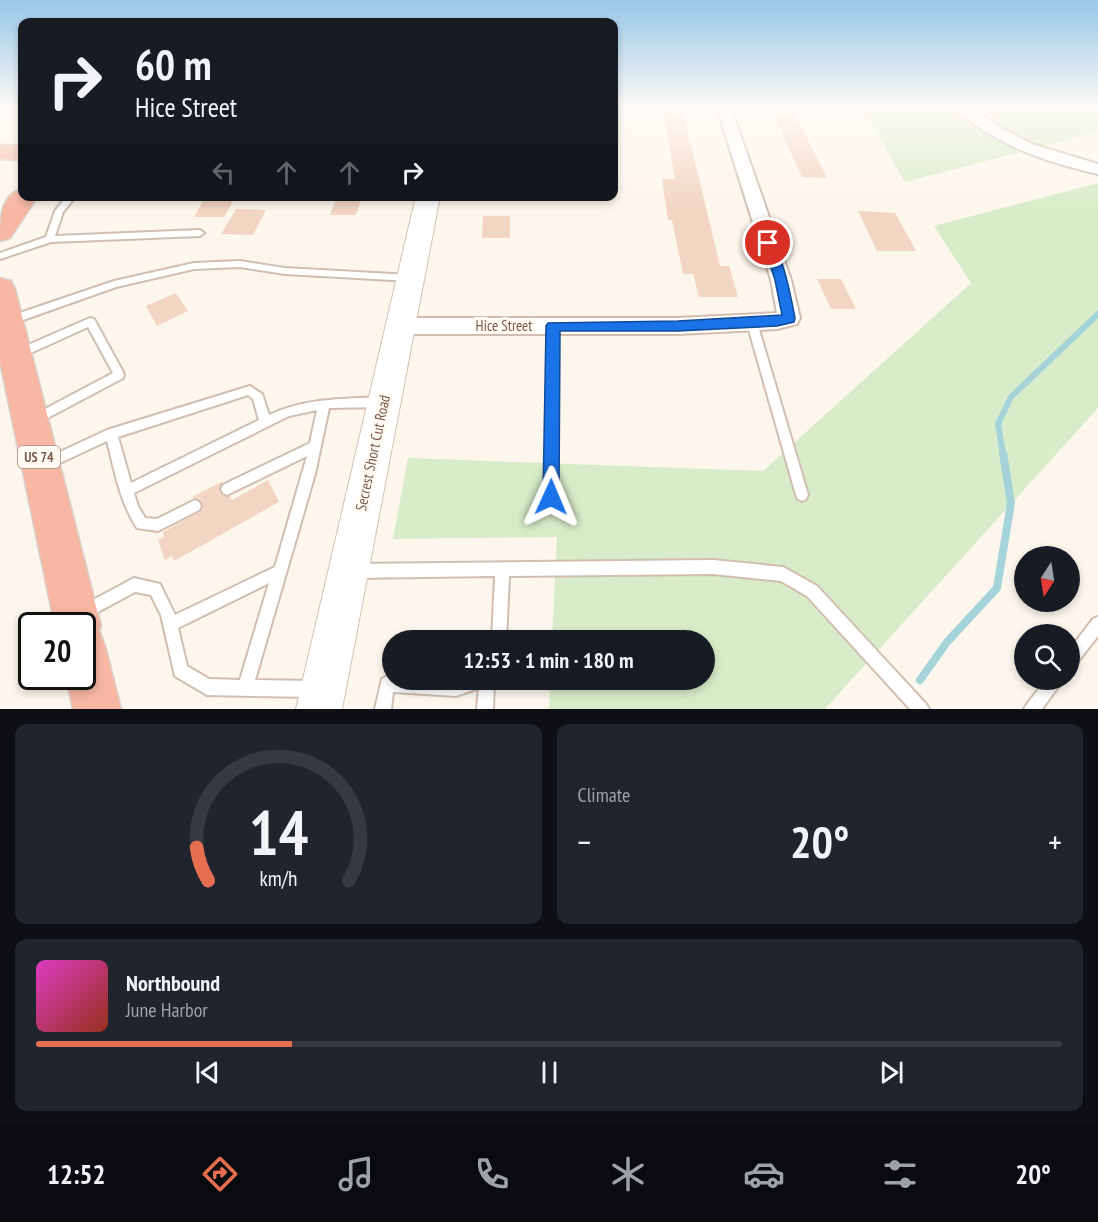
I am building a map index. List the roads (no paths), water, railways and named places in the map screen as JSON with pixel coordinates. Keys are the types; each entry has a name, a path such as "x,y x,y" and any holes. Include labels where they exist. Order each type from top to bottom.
{"highway":[{"path":"0,152 18,153"},
{"path":"0,232 22,201"},
{"name":"US 74","path":"8,322 75,612"},
{"name":"US 74","path":"93,690 97,709"}],"street":[{"name":"Hice Street","path":"400,326 678,326 752,323 789,318 781,280 735,141"},
{"path":"1012,141 1021,147 1052,158 1098,169"},
{"name":"Secrest Short Cut Road","path":"321,699 427,201"}],"lane":[{"path":"50,239 59,211 68,201"},
{"path":"0,256 50,239 200,233"},
{"path":"8,322 114,284 194,266 240,264 285,271 410,278"},
{"path":"8,322 90,322 119,375 30,422"},
{"path":"752,323 802,495"},
{"path":"551,497 553,326"},
{"path":"41,466 111,434 250,390 258,397 266,423"},
{"path":"126,491 287,412 324,404 384,402"},
{"path":"245,688 309,474 324,404"},
{"path":"111,434 132,509 142,524 158,525 195,506"},
{"path":"227,489 315,446"},
{"path":"348,571 713,567 783,574 812,591 921,709"},
{"path":"499,630 502,569"},
{"path":"170,625 280,571"},
{"path":"96,616 134,585 155,589 168,613 180,671 207,687 245,688 321,699"},
{"path":"1080,647 1098,624"},
{"path":"384,709 386,690"},
{"path":"485,709 486,690"},
{"path":"1032,709 1047,690"}],"waterway":[{"path":"1003,454 998,424 1011,397 1098,314"},
{"path":"920,680 947,642 997,588 1011,503 1003,453"}]}
